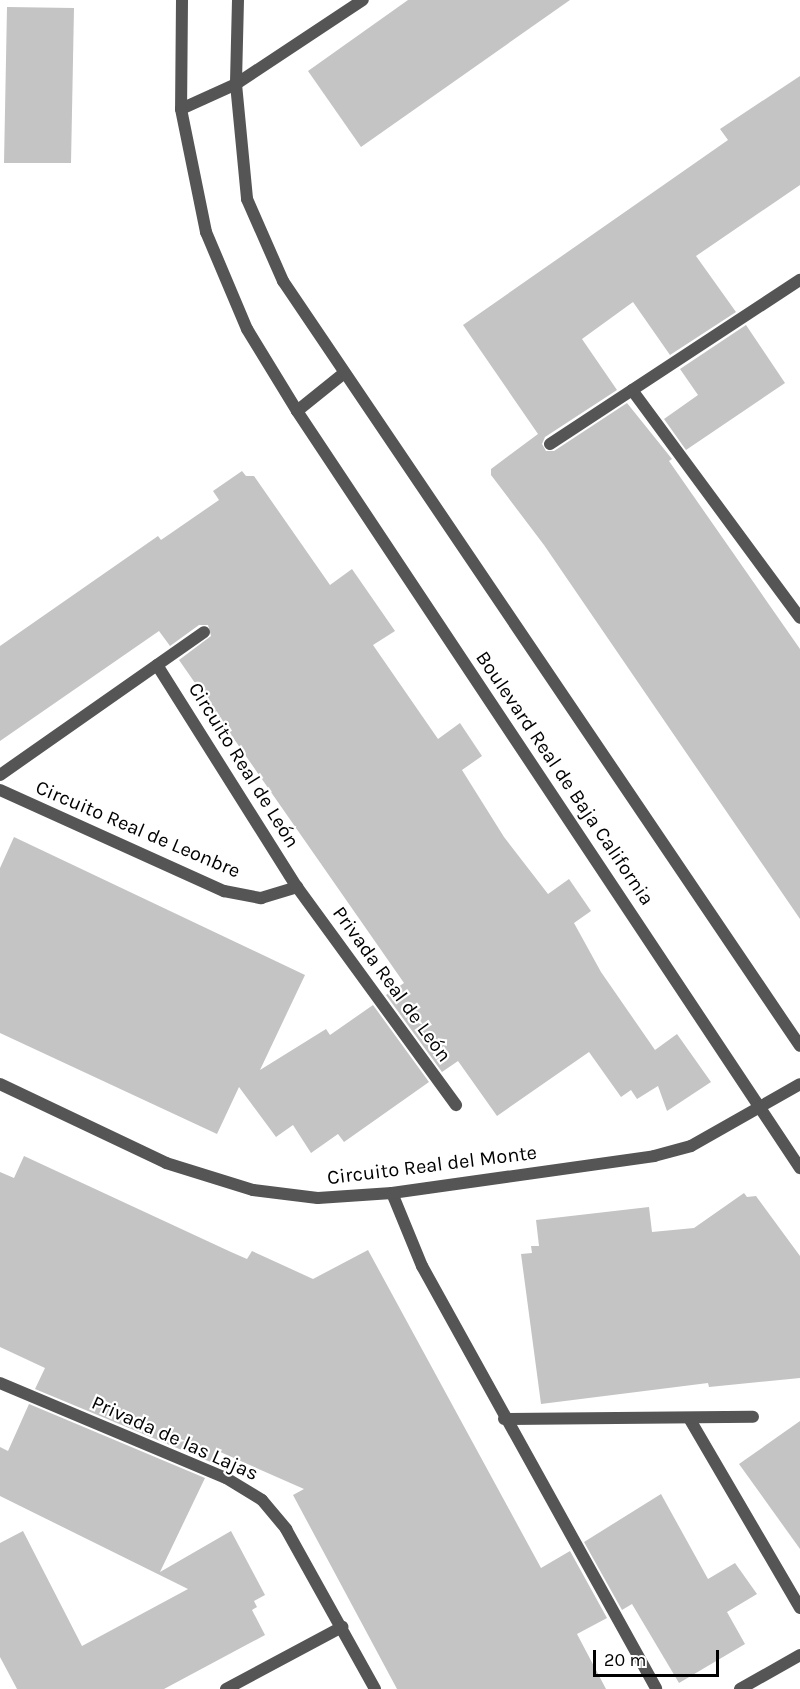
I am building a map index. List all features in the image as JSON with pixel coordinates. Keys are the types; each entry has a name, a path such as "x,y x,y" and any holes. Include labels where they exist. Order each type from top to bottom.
{"street":[{"name":"Boulevard Real de Baja California","path":"182,0 181,109 206,232 247,329 297,411 800,1168"},
{"path":"238,0 236,84 247,199 282,281 800,1046"},
{"path":"181,109 236,84 363,0"},
{"path":"550,444 800,280"},
{"path":"297,411 343,374"},
{"path":"632,390 800,618"},
{"path":"0,775 204,632"},
{"name":"Circuito Real de León","path":"157,665 297,886"},
{"name":"Circuito Real de Leonbre","path":"0,790 224,891 261,898 297,886"},
{"name":"Privada Real de León","path":"297,886 456,1105"},
{"name":"Circuito Real del Monte","path":"0,1084 166,1163 253,1190 318,1198 392,1193 654,1156 691,1146 762,1109 800,1084"},
{"path":"392,1193 422,1266 504,1419 656,1689"},
{"name":"Privada de las Lajas","path":"0,1383 225,1478 262,1500 286,1530 375,1689"},
{"path":"504,1419 753,1417"},
{"path":"689,1418 800,1608"},
{"path":"226,1689 342,1627"},
{"path":"740,1689 800,1655"}],"building":[{"path":"408,0 570,0 361,147 308,71"},
{"path":"7,7 74,8 71,163 4,163"},
{"path":"800,76 800,185 696,256 736,312 670,355 633,302 582,339 617,390 545,437 542,444 546,451 554,451 627,403 672,459 669,461 800,649 800,919 544,545 491,475 491,469 538,434 463,325 728,140 720,129"},
{"path":"746,325 785,383 686,450 664,419 698,395 680,369"},
{"path":"242,471 246,476 254,476 330,585 352,569 395,631 373,645 438,739 460,723 482,756 462,770 504,837 548,894 569,879 591,911 574,923 601,972 655,1050 677,1034 711,1082 667,1111 658,1086 637,1099 631,1090 621,1097 589,1052 497,1116 458,1061 442,1072 386,995 404,983 179,660 211,636 208,625 199,625 170,646 159,631 0,741 0,646 158,536 161,540 219,500 213,491"},
{"path":"14,837 305,975 260,1070 326,1029 330,1035 373,1005 429,1082 344,1142 338,1134 311,1153 293,1125 276,1137 239,1087 217,1134 0,1033 0,868"},
{"path":"24,1156 247,1259 252,1251 313,1279 368,1250 541,1568 570,1551 607,1618 577,1634 606,1689 397,1689 293,1495 304,1489 218,1451 213,1463 35,1389 45,1368 0,1347 0,1172 14,1178"},
{"path":"744,1193 747,1197 756,1196 800,1256 800,1378 709,1387 708,1383 541,1404 521,1254 532,1253 531,1246 539,1246 536,1220 649,1207 652,1232 694,1228"},
{"path":"29,1404 205,1478 160,1572 231,1531 265,1595 254,1601 257,1607 252,1610 265,1635 164,1689 17,1689 0,1657 0,1543 23,1531 82,1646 188,1589 0,1496 0,1447 8,1451"},
{"path":"800,1421 800,1549 739,1464"},
{"path":"661,1494 708,1579 735,1563 757,1594 727,1612 745,1644 679,1683 632,1604 622,1610 584,1542"}]}
